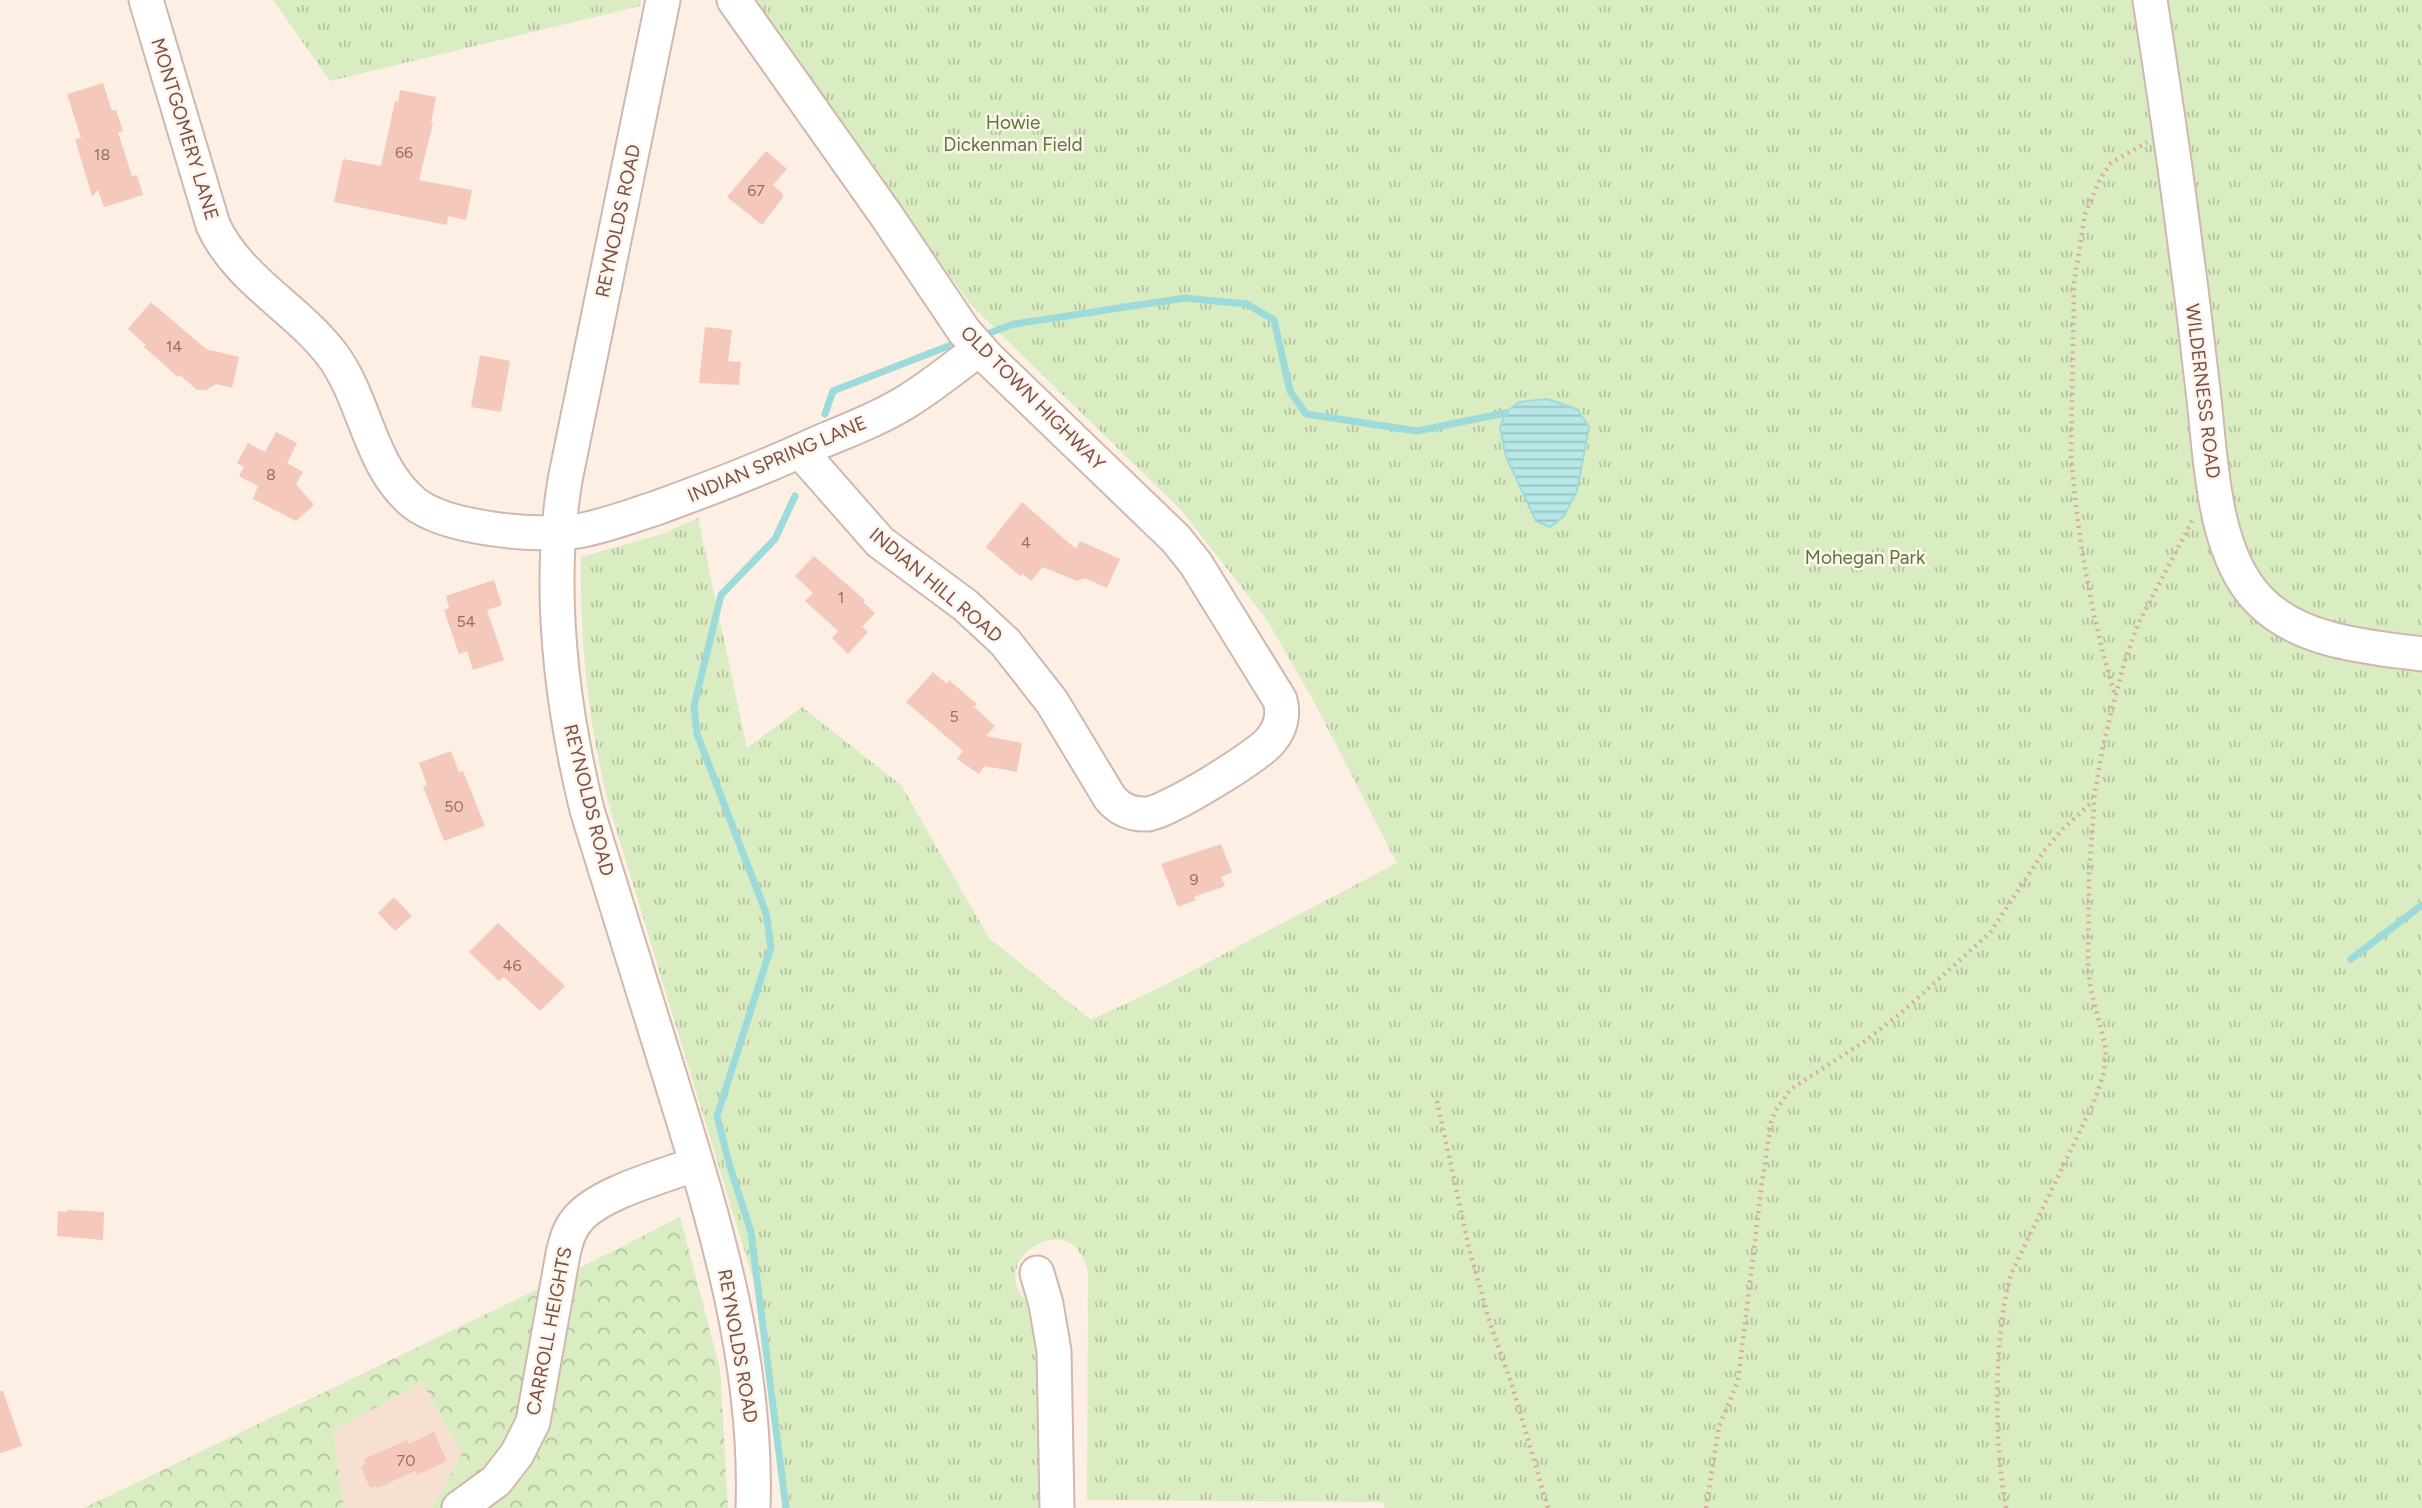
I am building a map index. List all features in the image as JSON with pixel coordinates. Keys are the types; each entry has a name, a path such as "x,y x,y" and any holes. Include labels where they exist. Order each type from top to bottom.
{"street":[{"name":"MONTGOMERY LANE","path":"146,0 213,225 221,242 240,265 317,337 333,357 343,372 374,447 398,486 417,505 440,516 523,533 558,533"},
{"name":"REYNOLDS ROAD","path":"663,0 561,502 558,533 558,620 565,702 587,810 711,1211 733,1301 747,1377 753,1442 754,1508"},
{"name":"OLD TOWN HIGHWAY","path":"734,0 886,215 950,313 979,349 1164,526 1186,551 1276,692 1282,709 1281,723"},
{"name":"WILDERNESS ROAD","path":"2150,0 2215,485 2221,523 2231,556 2252,592 2268,609 2290,623 2320,635 2422,654"},
{"name":"INDIAN SPRING LANE","path":"558,533 618,521 732,481 908,401 979,349"},
{"name":"INDIAN HILL ROAD","path":"800,451 880,542 965,606 1005,642 1052,702 1110,798 1123,810 1138,814 1165,809 1258,752 1273,738 1281,723"},
{"name":"CARROLL HEIGHTS","path":"460,1508 483,1492 506,1470 533,1422 563,1254 571,1228 579,1217 600,1201 696,1164"},
{"path":"1037,1273 1046,1304 1054,1351 1057,1508"}],"path":[{"path":"2115,694 2092,603 2073,481 2071,454 2074,283 2085,215 2100,179 2111,163 2124,153 2169,130"},
{"path":"2006,1508 1999,1412 2000,1334 2006,1290 2011,1274 2094,1102 2106,1060 2106,1049 2088,970 2089,864 2094,800 2104,741 2115,694 2138,624 2215,485"},
{"path":"1706,1508 1719,1426 1738,1381 1768,1138 1775,1111 1791,1089 1874,1034 1990,933 2044,851 2094,800"},
{"path":"1437,1101 1469,1248 1548,1508"}],"shaded area":[{"path":"422,1382 462,1454 432,1508 344,1508 333,1431"}],"green space":[{"path":"273,0 641,0 640,6 330,81"},
{"name":"Mohegan Park","path":"755,0 2422,0 2422,1508 1385,1508 1383,1502 1087,1500 1088,1272 1078,1250 1064,1241 1047,1240 1032,1248 1020,1260 1015,1276 1020,1293 1037,1309 1045,1508 782,1508 775,1394 754,1282 611,812 596,749 584,653 581,557 662,534 698,518 747,748 802,707 901,785 989,938 1091,1020 1167,984 1397,863 1313,700 1267,620 1182,511 970,304"},
{"path":"680,1217 720,1369 728,1508 432,1508 462,1454 422,1382 333,1431 344,1508 84,1508 532,1292"}],"water":[{"path":"1547,399 1577,409 1589,427 1577,491 1564,516 1550,527 1536,521 1506,457 1500,427 1505,413 1519,402"}],"building":[{"path":"103,83 112,111 116,110 123,131 118,132 132,176 137,175 143,195 104,207 98,190 92,196 75,139 81,138 67,94"},
{"path":"400,90 436,97 433,123 419,180 472,190 466,220 448,216 447,225 334,202 343,159 381,166 395,101 398,102"},
{"path":"766,151 787,169 773,185 783,197 762,225 727,197"},
{"path":"151,302 206,349 239,357 232,388 216,384 206,390 197,390 144,347 146,345 128,329"},
{"path":"705,327 732,330 728,361 741,362 739,385 699,383"},
{"path":"480,355 510,361 501,412 471,407"},
{"path":"276,432 297,443 287,463 303,472 296,484 314,505 296,521 253,499 258,486 239,476 244,467 237,463 248,443 265,452"},
{"path":"1022,502 1076,549 1080,541 1120,559 1107,588 1085,578 1077,581 1043,567 1031,581 1023,574 1020,576 986,547"},
{"path":"814,556 865,600 863,602 875,613 862,627 868,632 848,654 832,638 838,631 805,601 813,593 795,576"},
{"path":"494,580 502,605 487,610 504,660 473,670 467,651 459,654 444,610 449,608 446,596"},
{"path":"933,672 947,684 949,680 977,704 974,707 995,726 986,736 1022,743 1017,772 985,766 979,774 957,759 963,751 906,702"},
{"path":"451,751 459,772 463,771 485,826 444,841 423,786 427,785 419,763"},
{"path":"1221,844 1232,872 1221,877 1225,886 1194,897 1196,900 1178,907 1161,864"},
{"path":"394,897 412,916 395,931 378,913"},
{"path":"498,923 565,986 540,1011 504,977 499,981 469,952"},
{"path":"58,1211 104,1212 103,1240 57,1236"},
{"path":"0,1391 3,1391 22,1446 0,1453"},
{"path":"434,1432 447,1461 417,1475 415,1471 378,1488 370,1488 361,1467 366,1464 364,1459 407,1440 409,1444"}],"waterway":[{"path":"989,333 1014,324 1185,298 1247,304 1274,320 1290,391 1306,414 1417,431 1505,413"},
{"path":"825,414 833,391 951,345"},
{"path":"786,1508 751,1232 717,1116 771,947 766,913 697,734 694,706 721,595 775,539 795,496"},
{"path":"2351,959 2422,905"}],"park label":[{"name":"Howie Dickenman Field","path":"1013,133"}]}
